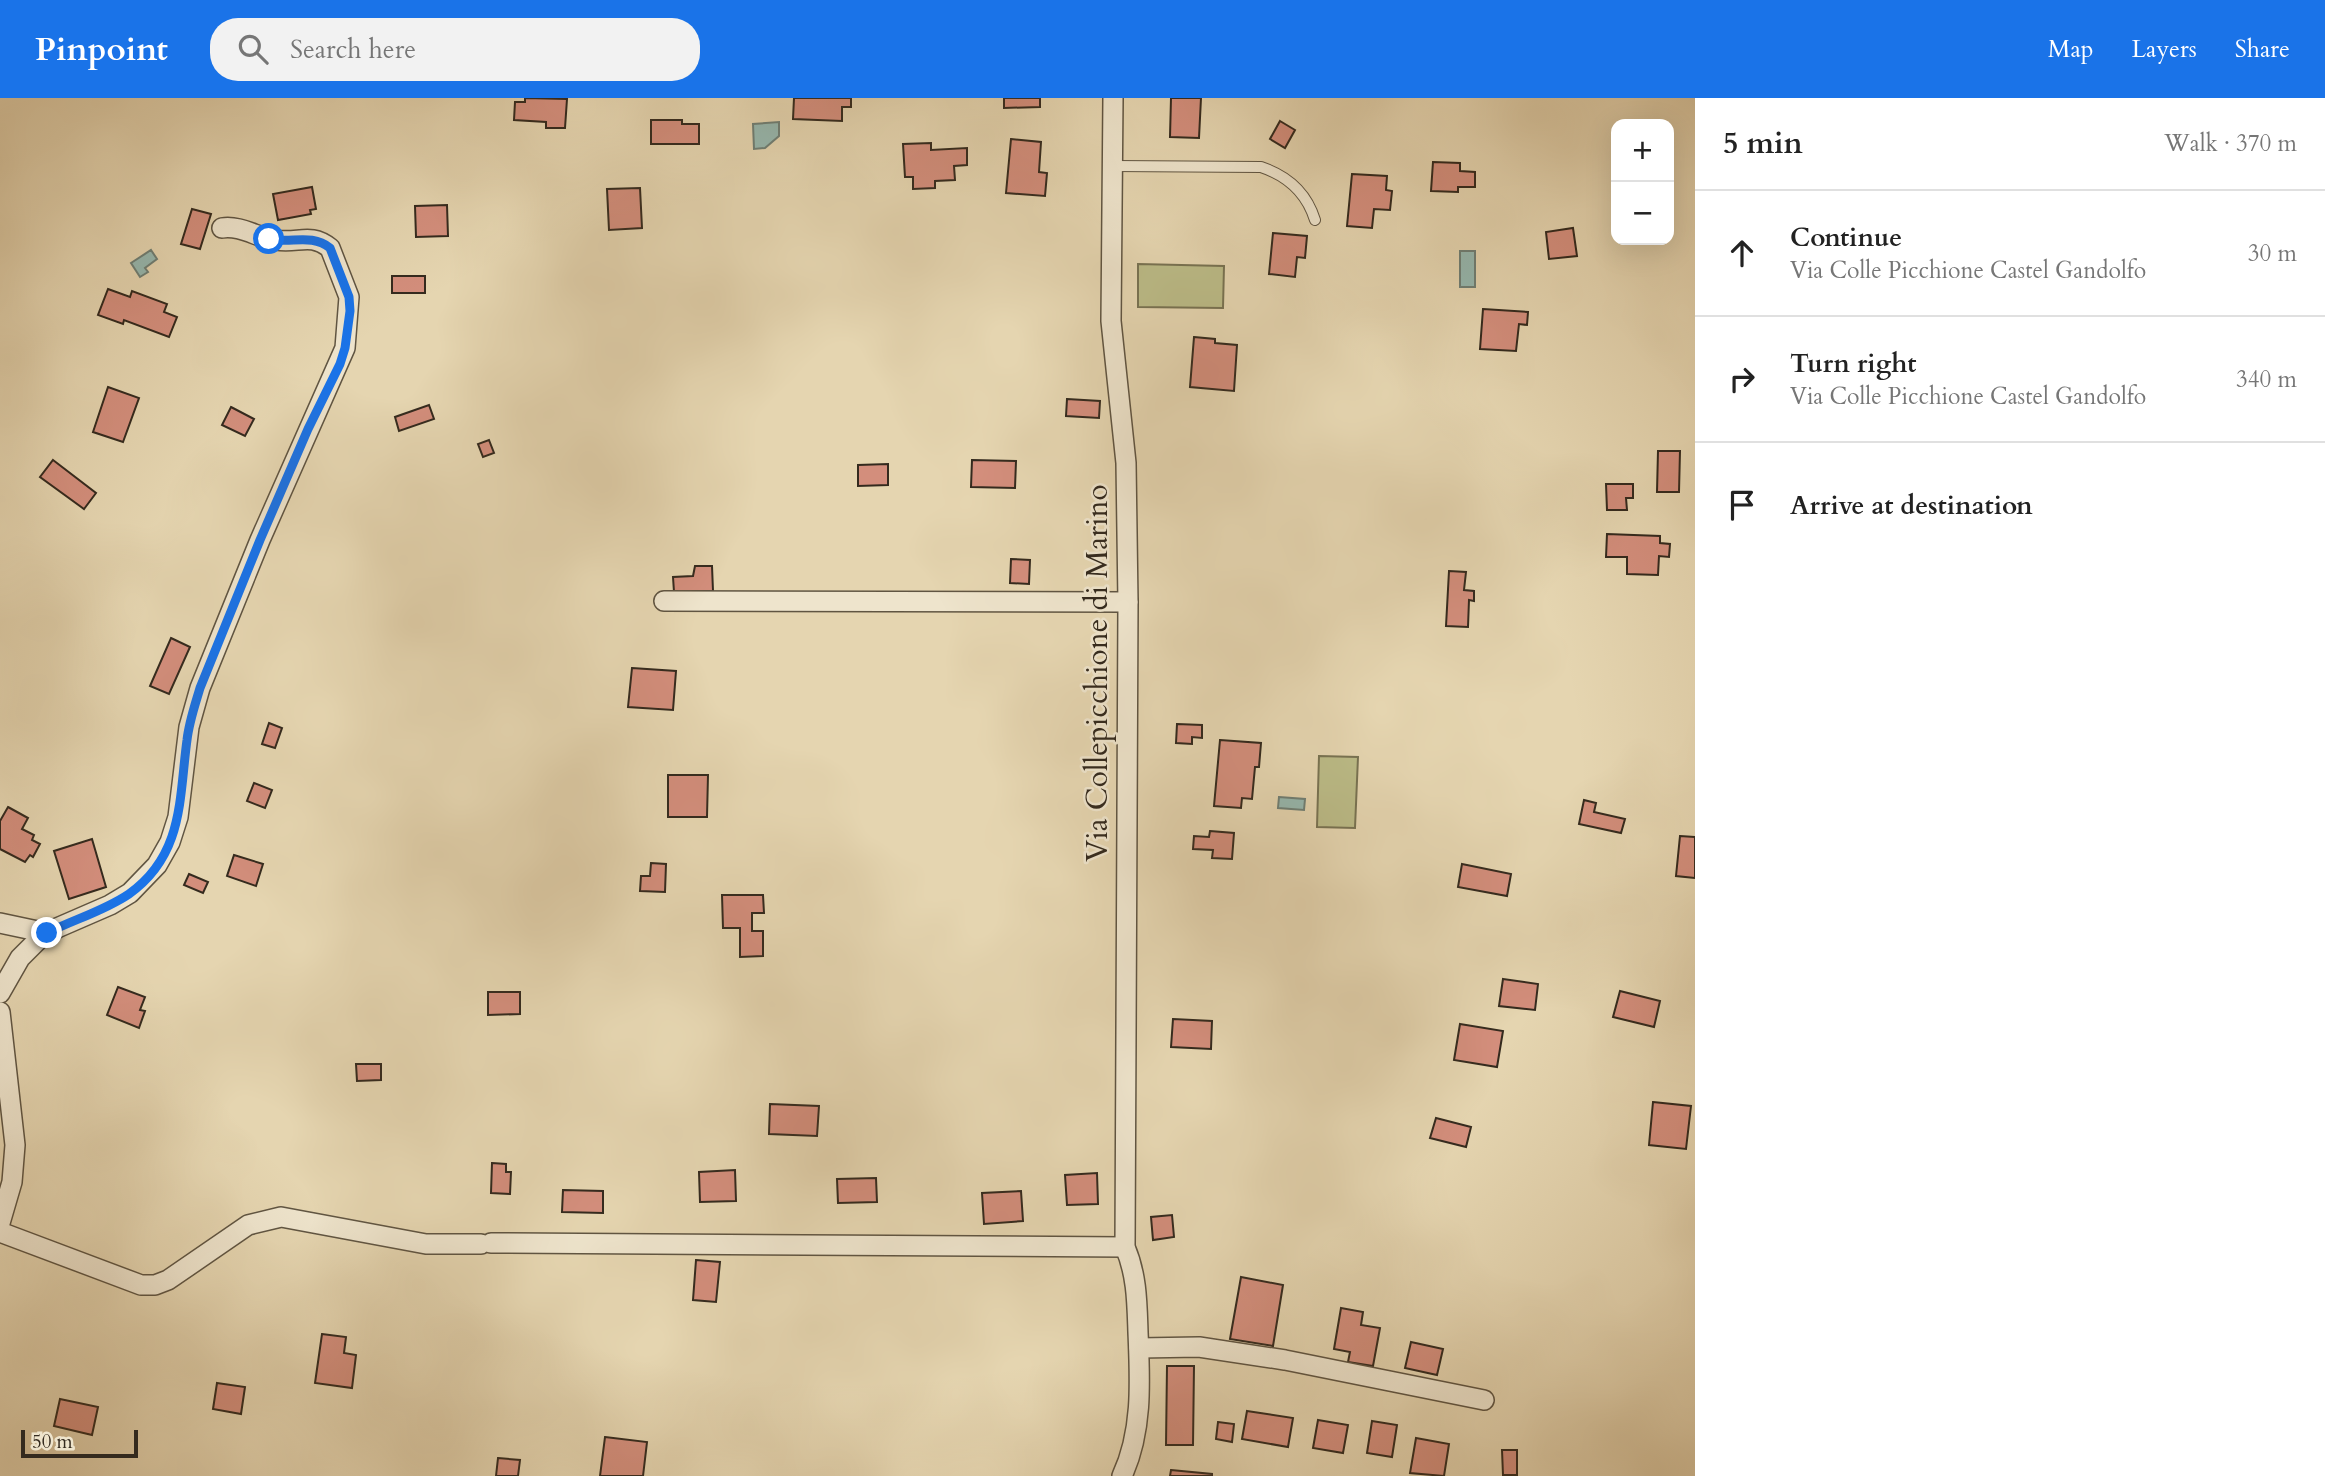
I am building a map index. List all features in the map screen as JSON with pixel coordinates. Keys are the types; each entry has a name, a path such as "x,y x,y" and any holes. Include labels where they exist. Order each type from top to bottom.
{"street":[{"name":"Via Collepicchione di Marino","path":"1113,98 1111,321 1126,463 1128,602 1125,1247 1135,1279 1139,1348 1138,1420 1133,1446 1122,1476"},
{"path":"0,993 20,958 47,933 96,912 130,893 149,876 164,854 178,817 189,727 200,688 260,540 345,348 349,297 330,248 314,239 278,241 239,228 222,228"},
{"path":"664,601 1128,602"},
{"path":"0,923 47,933"},
{"path":"0,1012 15,1133 14,1169 2,1210"},
{"path":"0,1231 141,1285 155,1285 168,1280 248,1225 281,1217 426,1244 1125,1247"},
{"path":"1139,1348 1199,1347 1285,1360 1484,1400"}],"lane":[{"path":"1113,166 1261,167 1276,172 1295,186 1312,209 1315,220"}],"green space":[{"path":"1138,264 1224,266 1223,308 1138,307"},
{"path":"1319,756 1358,757 1355,828 1317,827"}],"water":[{"path":"779,122 779,136 765,148 754,149 753,124"},
{"path":"151,250 157,259 145,268 148,272 140,277 131,263"},
{"path":"1460,251 1475,251 1475,287 1460,287"},
{"path":"1279,797 1305,799 1304,810 1278,808"}],"building":[{"path":"525,98 567,99 565,128 546,128 546,122 514,120 515,102 525,102"},
{"path":"794,98 851,98 851,107 842,107 842,121 793,119"},
{"path":"1004,98 1040,98 1040,107 1004,108"},
{"path":"1171,98 1201,98 1199,138 1170,137"},
{"path":"651,120 682,120 682,124 699,124 699,144 651,144"},
{"path":"1280,121 1295,130 1285,148 1270,139"},
{"path":"1011,139 1041,142 1039,172 1047,173 1045,196 1006,193"},
{"path":"931,143 931,150 967,148 967,165 954,166 955,180 935,181 935,188 913,189 913,177 905,177 903,144"},
{"path":"1433,162 1460,163 1460,171 1475,172 1475,187 1458,187 1458,192 1431,191"},
{"path":"1352,174 1387,176 1386,190 1392,191 1390,210 1374,209 1372,228 1347,226"},
{"path":"312,187 316,209 310,210 311,214 278,220 273,194"},
{"path":"640,188 642,228 609,230 607,189"},
{"path":"447,205 448,236 416,237 415,206"},
{"path":"192,209 211,214 200,249 181,244"},
{"path":"1573,228 1577,256 1549,259 1546,232"},
{"path":"1273,233 1307,236 1305,258 1297,257 1295,277 1269,274"},
{"path":"392,276 425,276 425,293 392,293"},
{"path":"108,289 130,297 132,291 167,304 164,312 177,317 169,337 124,320 123,324 98,315"},
{"path":"1483,309 1528,312 1527,325 1519,324 1516,351 1480,349"},
{"path":"1194,337 1237,345 1234,391 1190,387"},
{"path":"108,387 139,398 123,442 93,432"},
{"path":"1067,399 1100,401 1099,418 1066,416"},
{"path":"429,405 434,419 399,431 395,417"},
{"path":"231,407 254,419 245,436 222,425"},
{"path":"489,440 494,453 483,457 478,444"},
{"path":"1658,451 1680,451 1679,492 1657,492"},
{"path":"53,460 96,493 84,509 40,477"},
{"path":"972,460 1016,461 1015,488 971,487"},
{"path":"888,464 888,485 858,486 858,465"},
{"path":"1606,484 1633,484 1633,498 1626,498 1627,510 1607,510"},
{"path":"1607,534 1660,536 1660,543 1670,544 1669,557 1659,556 1658,575 1627,574 1627,557 1606,557"},
{"path":"1011,559 1030,560 1029,584 1010,583"},
{"path":"695,566 712,566 713,591 674,592 673,577 693,576"},
{"path":"1449,571 1466,572 1464,590 1474,591 1474,601 1469,600 1468,627 1446,626"},
{"path":"171,638 190,647 169,694 150,686"},
{"path":"632,668 676,671 673,710 628,707"},
{"path":"269,723 282,728 275,748 262,744"},
{"path":"1177,724 1202,725 1202,738 1192,737 1192,744 1176,743"},
{"path":"1220,740 1261,743 1259,767 1255,767 1252,799 1242,798 1241,808 1214,806"},
{"path":"668,775 708,775 707,817 668,817"},
{"path":"254,783 272,790 265,808 247,801"},
{"path":"1584,800 1596,803 1594,812 1625,819 1621,833 1579,824"},
{"path":"8,807 28,818 22,829 34,835 32,840 40,844 33,857 30,855 25,862 0,849 0,821"},
{"path":"1210,831 1234,833 1232,859 1212,858 1213,850 1193,849 1194,836 1209,837"},
{"path":"1680,836 1695,837 1695,878 1676,876"},
{"path":"92,839 106,887 69,899 54,851"},
{"path":"234,855 263,864 256,886 227,876"},
{"path":"651,863 666,864 665,892 640,891 641,876 650,876"},
{"path":"1462,864 1511,874 1507,896 1458,887"},
{"path":"189,874 208,882 203,893 184,885"},
{"path":"722,895 763,895 764,913 752,913 752,931 763,931 763,956 740,957 740,928 723,928"},
{"path":"1503,979 1538,984 1535,1010 1499,1006"},
{"path":"118,987 145,997 140,1010 145,1011 139,1028 107,1015"},
{"path":"1620,991 1660,1001 1654,1027 1613,1017"},
{"path":"488,992 520,992 520,1014 488,1015"},
{"path":"1173,1019 1212,1021 1211,1049 1171,1047"},
{"path":"1460,1024 1503,1031 1497,1067 1454,1060"},
{"path":"356,1064 381,1064 381,1080 357,1081"},
{"path":"1653,1102 1691,1106 1686,1149 1649,1145"},
{"path":"770,1104 819,1106 817,1136 769,1134"},
{"path":"1436,1118 1471,1127 1466,1147 1430,1138"},
{"path":"492,1163 506,1164 506,1172 511,1172 510,1194 491,1193"},
{"path":"735,1170 736,1201 700,1202 699,1172"},
{"path":"1097,1173 1098,1204 1067,1205 1065,1175"},
{"path":"876,1178 877,1202 838,1203 837,1179"},
{"path":"563,1190 603,1191 603,1213 562,1212"},
{"path":"1021,1191 1023,1221 984,1224 982,1193"},
{"path":"1172,1215 1174,1237 1153,1240 1151,1217"},
{"path":"696,1260 720,1262 716,1302 693,1300"},
{"path":"1241,1277 1283,1285 1273,1346 1230,1339"},
{"path":"1341,1308 1363,1312 1361,1325 1380,1328 1373,1366 1348,1362 1350,1352 1334,1349"},
{"path":"322,1334 346,1337 344,1353 356,1355 352,1388 315,1383"},
{"path":"1411,1342 1443,1349 1437,1375 1405,1368"},
{"path":"1167,1366 1194,1366 1193,1445 1166,1445"},
{"path":"217,1383 245,1387 241,1414 213,1409"},
{"path":"60,1399 98,1407 92,1435 54,1426"},
{"path":"1247,1411 1293,1418 1288,1447 1242,1439"},
{"path":"1318,1420 1348,1425 1343,1453 1313,1448"},
{"path":"1372,1421 1397,1425 1392,1457 1367,1453"},
{"path":"1218,1422 1234,1424 1232,1442 1216,1439"},
{"path":"605,1437 647,1442 643,1476 600,1476"},
{"path":"1416,1438 1449,1444 1444,1476 1410,1473"},
{"path":"1502,1450 1517,1450 1517,1475 1503,1475"},
{"path":"498,1458 520,1460 518,1476 496,1476"},
{"path":"1171,1470 1212,1474 1212,1476 1170,1476"}],"route":[{"path":"47,933 120,900 149,876 164,854 178,817 189,727 200,688 260,540 343,356 348,334 349,297 330,248 314,239 269,239"}]}
